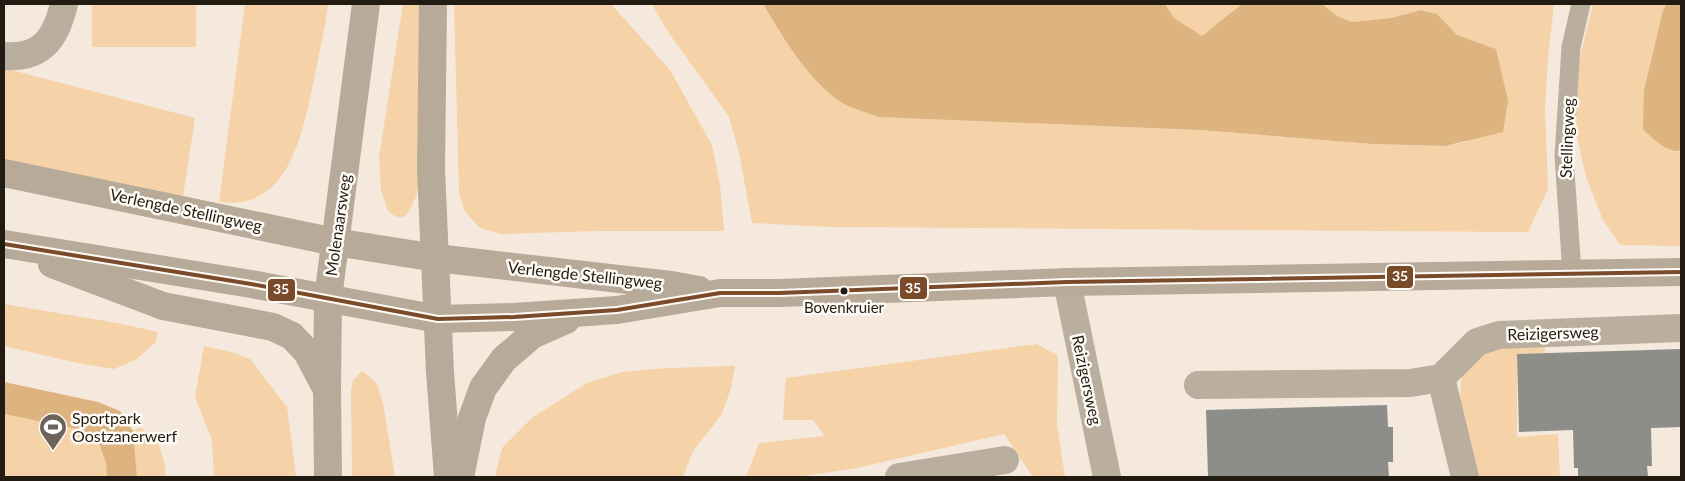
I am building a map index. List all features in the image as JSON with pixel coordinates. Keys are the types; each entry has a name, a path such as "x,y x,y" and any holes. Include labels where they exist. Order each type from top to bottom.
{"street":[{"path":"4,56 15,57 33,52 49,41 58,25 64,4"},
{"name":"Molenaarsweg","path":"328,477 328,298 366,4"},
{"path":"433,4 431,170 448,477"},
{"name":"Verlengde Stellingweg","path":"4,173 335,242 436,258 671,284 720,293"},
{"path":"4,245 163,306 273,327 292,336 307,352 327,390"},
{"name":"Verlengde Stellingweg","path":"4,245 242,282 438,319 514,318 617,310 720,293"},
{"path":"720,293 779,293 1067,282 1681,272"},
{"name":"Reizigersweg","path":"1067,282 1107,477"},
{"path":"460,477 472,418 483,388 504,359 532,334 586,312"},
{"name":"Reizigersweg","path":"1441,378 1477,342 1499,335 1681,328"},
{"path":"1198,385 1410,383 1441,378 1464,477"},
{"path":"899,477 1005,460"}],"lane":[{"name":"Stellingweg","path":"1572,273 1564,156 1572,47 1581,4"}],"shaded area":[{"path":"92,4 196,4 196,47 92,47"},
{"path":"245,4 328,4 310,100 298,143 289,164 277,181 262,194 243,202 219,202"},
{"path":"403,4 428,4 421,171 416,197 407,215 400,218 388,211 381,190 379,157"},
{"path":"454,4 611,4 670,70 712,145 720,185 724,231 599,231 501,234 480,228 465,212 459,192"},
{"path":"652,4 763,4 797,58 829,93 850,107 878,117 1200,130 1372,144 1445,146 1474,138 1496,49 1457,35 1437,14 1421,10 1391,18 1352,22 1337,16 1322,4 1554,4 1545,109 1548,189 1528,232 829,227 752,223 739,152 729,117 666,29"},
{"path":"763,4 1165,4 1174,18 1202,36 1242,4 1322,4 1337,16 1352,22 1391,18 1421,10 1437,14 1457,35 1496,49 1508,101 1503,132 1445,146 1372,144 1200,130 878,117 850,107 829,93 797,58"},
{"path":"1165,4 1242,4 1202,37 1174,18"},
{"path":"1593,4 1667,4 1663,10 1644,90 1678,152 1681,151 1681,246 1620,245 1603,220 1586,177 1577,137 1575,95 1580,57"},
{"path":"1667,4 1681,4 1681,151 1665,147 1655,141 1643,129 1644,90 1663,10"},
{"path":"4,68 195,118 183,197 4,160"},
{"path":"4,304 117,323 158,332 156,342 137,359 114,369 82,364 4,346"},
{"path":"1544,339 1545,353 1517,354 1517,437 1558,434 1560,477 1475,477 1459,407 1462,371 1493,346"},
{"path":"1037,344 1058,356 1057,425 1065,477 1033,477 1004,434 857,468 797,477 746,477 759,443 825,436 813,420 783,420 786,378"},
{"path":"204,346 232,352 250,359 287,407 296,477 214,477 212,440 195,397"},
{"path":"735,366 731,388 722,414 693,451 683,477 495,477 502,448 533,417 587,383 622,372 668,368"},
{"path":"362,371 376,382 383,403 395,477 352,477 351,391 353,380"},
{"path":"4,382 98,402 120,411 133,431 137,477 107,477 106,463 97,438 72,428 4,414"},
{"name":"Sportpark Oostzanerwerf","path":"4,414 72,428 97,439 106,463 107,477 4,477"},
{"path":"141,427 159,445 166,477 137,477 133,431"}],"building":[{"path":"1681,349 1681,427 1651,428 1652,466 1647,466 1648,477 1578,477 1578,468 1574,468 1573,430 1519,432 1517,354"},
{"path":"1387,405 1388,427 1393,427 1393,462 1388,462 1389,477 1208,477 1206,410"}],"transit line":[{"name":"35","path":"4,244 251,284 438,319 514,317 617,310 720,293 779,293 1067,282 1681,272"}],"place":[{"name":"Bovenkruier","path":"844,291"},
{"name":"Sportpark Oostzanerwerf","path":"53,451"}]}
